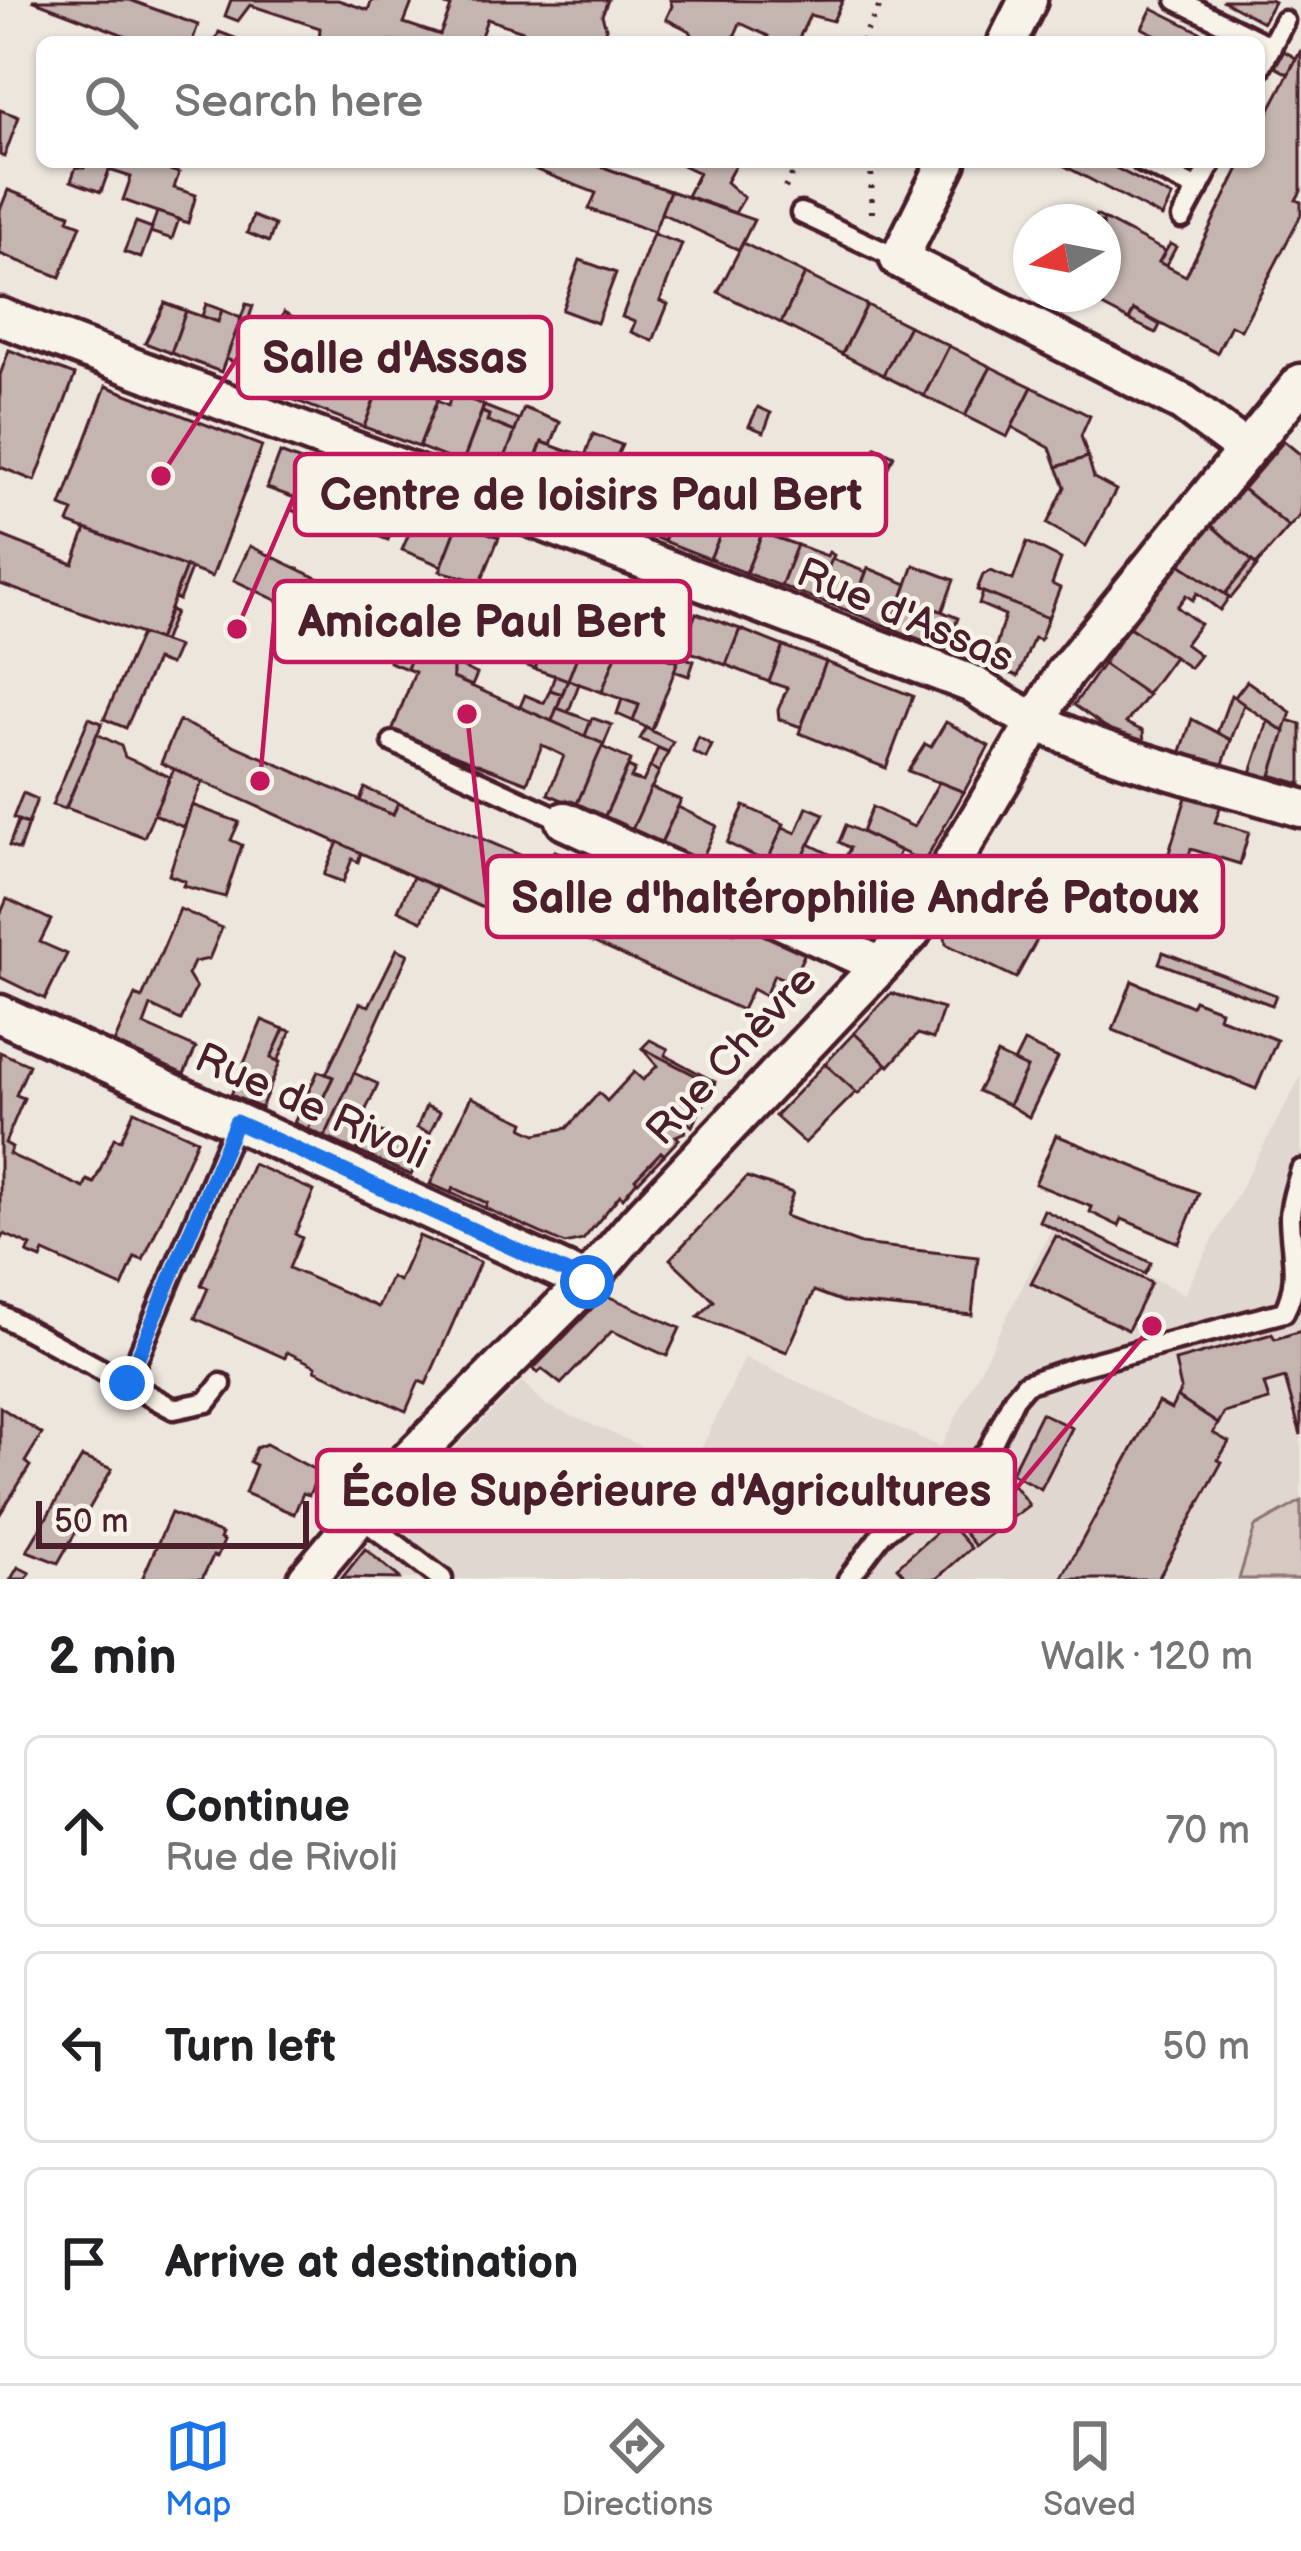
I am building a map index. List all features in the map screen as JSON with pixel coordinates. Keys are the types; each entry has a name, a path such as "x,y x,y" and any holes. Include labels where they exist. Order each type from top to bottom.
{"street":[{"path":"1010,36 1028,0"},
{"path":"944,168 899,259 1183,404 1245,449"},
{"name":"Rue d'Assas","path":"0,317 973,684 1004,706 1088,743 1301,808"},
{"name":"Rue Chèvre","path":"308,1579 358,1515 587,1282 911,933 1076,658 1301,383"},
{"path":"565,821 879,965"},
{"name":"Rue de Rivoli","path":"0,1014 587,1282"}],"lane":[{"path":"1177,0 1251,36"},
{"path":"1265,58 1284,21"},
{"path":"1265,43 1271,46"},
{"path":"1154,168 1198,189"},
{"path":"1182,218 1209,168"},
{"path":"801,212 899,259"},
{"path":"392,742 565,821"},
{"path":"127,1383 236,1122"},
{"path":"848,1579 882,1534 979,1462 1026,1384 1284,1312 1298,1296 1300,1284 1290,1215 1301,1169"},
{"path":"0,1315 164,1405 186,1410 207,1402 221,1384"},
{"path":"358,1515 442,1579"}],"path":[{"path":"866,36 883,0"},
{"path":"785,188 796,168"},
{"path":"871,168 872,218"}],"shaded area":[{"path":"1301,1076 1301,1579 401,1579 365,1549 400,1503 522,1382 546,1405 692,1468 745,1358 941,1447 1052,1228 1184,1294"},
{"path":"1301,1501 1301,1579 1239,1579 1255,1527"}],"building":[{"path":"32,0 130,0 198,25 194,36 126,36"},
{"path":"231,0 338,0 368,10 372,0 413,0 404,23 440,35 451,7 432,0 608,0 602,15 603,36 522,36 523,31 487,19 481,36 319,36 320,28 250,5 238,21 225,16"},
{"path":"670,0 843,0 833,21 810,15 800,36 768,36 740,23 735,36 693,36 666,19"},
{"path":"1222,0 1270,0 1274,2 1263,22"},
{"path":"1152,8 1208,36 1159,36 1142,28"},
{"path":"1301,50 1301,191 1296,200 1301,202 1301,215 1241,330 1231,325 1217,353 1134,310 1129,320 1114,312 1121,312 1121,228 1165,251 1159,262 1186,276 1239,168 1265,168 1265,119"},
{"path":"1284,51 1296,58 1288,74 1275,67"},
{"path":"0,110 19,117 4,157 0,155"},
{"path":"76,168 110,168 101,192 71,181"},
{"path":"165,168 179,173 174,188 196,195 188,223 123,200 131,177 109,170"},
{"path":"531,168 606,168 670,191 654,232 589,209 596,193"},
{"path":"689,168 734,168 726,182 744,198 735,213 687,196 699,173"},
{"path":"1068,168 1116,168 1172,197 1162,217"},
{"path":"8,190 70,214 68,220 81,225 60,277 0,254 0,210"},
{"path":"670,191 754,220 739,250 661,213"},
{"path":"157,212 179,219 172,239 150,232"},
{"path":"253,216 275,225 269,242 247,233"},
{"path":"136,222 152,228 141,258 124,252"},
{"path":"653,234 682,244 660,301 668,304 653,341 631,332 635,322 622,317"},
{"path":"743,243 805,274 781,323 718,292"},
{"path":"1170,244 1176,247 1166,266 1159,262"},
{"path":"580,260 616,273 597,323 562,310"},
{"path":"805,274 867,305 842,354 781,323"},
{"path":"165,303 186,311 171,353 145,343"},
{"path":"206,304 222,310 218,322 202,316"},
{"path":"246,304 253,306 245,330 255,334 258,324 303,341 288,382 226,359"},
{"path":"867,305 909,326 883,375 842,354"},
{"path":"222,310 241,318 221,372 171,353 186,311 218,322"},
{"path":"1134,310 1160,325 1156,333 1129,320"},
{"path":"284,312 314,329 309,343 277,331"},
{"path":"909,326 949,346 924,396 883,375"},
{"path":"316,327 338,336 327,365 380,385 364,427 289,398"},
{"path":"949,346 991,367 965,416 924,396"},
{"path":"9,350 75,375 35,481 0,467 0,375"},
{"path":"388,364 425,379 421,391 438,398 419,447 364,427"},
{"path":"991,367 1032,387 1007,437 965,416"},
{"path":"106,386 262,446 212,577 68,523 73,511 61,506"},
{"path":"1032,387 1090,416 1081,436 1088,457 1057,467 1050,448 1012,427"},
{"path":"452,393 484,405 462,464 419,447 437,401 448,406"},
{"path":"484,406 520,420 515,432 487,421"},
{"path":"758,407 771,413 764,432 749,426"},
{"path":"524,408 560,422 551,445 542,442 525,488 497,477"},
{"path":"482,412 489,415 487,421 515,432 497,477 462,464"},
{"path":"593,434 622,445 614,462 585,456"},
{"path":"1284,441 1301,455 1301,515 1289,527 1243,489"},
{"path":"542,442 569,452 552,498 525,488"},
{"path":"876,447 894,456 886,471 868,462"},
{"path":"570,451 614,462 595,515 552,498"},
{"path":"280,453 309,464 295,498 267,488"},
{"path":"1088,457 1094,478 1116,490 1086,546 1047,524 1065,487 1057,467"},
{"path":"655,458 693,475 664,541 625,526 640,488 629,483 638,464 649,469"},
{"path":"309,464 359,483 340,530 291,510"},
{"path":"693,476 712,478 738,493 710,559 664,541"},
{"path":"359,483 404,500 388,540 344,523"},
{"path":"1243,489 1289,527 1256,565 1211,525"},
{"path":"425,509 459,522 442,566 402,550 411,529 418,531"},
{"path":"727,519 762,533 746,573 710,559"},
{"path":"459,522 499,537 481,582 440,571"},
{"path":"1211,525 1252,561 1225,594 1178,563"},
{"path":"765,527 770,529 768,535 797,545 781,586 746,573"},
{"path":"86,529 186,567 158,640 0,584 0,535 73,564"},
{"path":"1027,542 1061,559 1052,584 1060,588 1048,618 977,590 990,571 1013,580"},
{"path":"797,545 834,555 816,599 781,586"},
{"path":"250,546 340,589 324,623 234,580"},
{"path":"832,559 866,572 851,612 816,599"},
{"path":"1252,561 1257,566 1231,598 1225,594"},
{"path":"1178,563 1229,597 1220,610 1197,593 1193,600 1186,595 1177,607 1200,624 1185,644 1200,655 1190,668 1129,627"},
{"path":"914,565 954,580 924,641 891,628"},
{"path":"186,567 191,569 179,600 174,598"},
{"path":"868,568 907,584 891,628 851,612"},
{"path":"478,592 554,619 535,669 461,639"},
{"path":"983,592 1048,618 1018,676 990,666 1005,615 979,604"},
{"path":"936,609 958,618 946,649 924,641"},
{"path":"170,610 175,612 163,642 158,640"},
{"path":"696,613 740,629 726,665 682,649"},
{"path":"407,615 425,623 407,669 389,662"},
{"path":"554,619 587,631 568,680 535,669"},
{"path":"425,623 454,637 453,678 604,744 576,806 548,794 564,756 542,745 527,783 392,731 415,672 407,669"},
{"path":"1129,627 1174,657 1146,695 1103,664"},
{"path":"740,629 783,646 769,682 726,665"},
{"path":"587,631 621,642 602,692 568,680"},
{"path":"141,634 178,647 170,665 156,660 126,728 104,719"},
{"path":"621,642 678,662 652,730 633,721 639,705 602,692"},
{"path":"783,646 826,662 801,727 779,719 787,688 769,682"},
{"path":"680,656 694,661 689,676 674,671"},
{"path":"826,662 913,696 886,768 799,733"},
{"path":"453,663 477,674 472,686 453,678"},
{"path":"1103,664 1148,695 1126,723 1143,731 1144,743 1117,735 1074,705"},
{"path":"555,675 568,680 562,694 550,690"},
{"path":"568,680 579,684 568,713 557,708"},
{"path":"1247,681 1291,712 1285,732 1234,698"},
{"path":"550,690 562,694 552,721 520,707 525,695 544,703"},
{"path":"1231,695 1244,704 1231,740 1217,733"},
{"path":"622,699 639,705 633,721 617,714"},
{"path":"557,708 591,721 585,736 552,721"},
{"path":"89,718 102,723 65,809 52,805"},
{"path":"592,718 612,725 604,744 585,736"},
{"path":"1192,719 1231,740 1222,767 1180,754"},
{"path":"1288,720 1301,724 1301,784 1271,775"},
{"path":"179,721 393,815 398,803 548,867 521,925 161,763"},
{"path":"1268,721 1285,732 1269,781 1250,776"},
{"path":"946,722 989,746 964,792 908,771"},
{"path":"646,728 673,742 668,752 640,739"},
{"path":"97,734 121,746 125,757 170,777 144,837 66,808"},
{"path":"698,737 712,745 706,758 693,752"},
{"path":"602,747 631,760 604,818 576,806"},
{"path":"658,748 668,752 659,772 650,767"},
{"path":"628,767 635,770 631,778 643,782 650,767 659,772 631,832 604,818"},
{"path":"174,769 202,782 183,827 154,814"},
{"path":"939,782 964,792 924,862 862,832 872,807 914,827"},
{"path":"365,788 398,803 393,815 360,801"},
{"path":"651,788 681,800 660,845 631,832"},
{"path":"23,793 37,799 28,824 13,818"},
{"path":"1187,794 1221,805 1215,822 1249,832 1240,864 1191,849 1185,868 1201,872 1198,882 1164,869"},
{"path":"192,805 239,822 231,840 242,845 225,897 183,886 185,881 169,875"},
{"path":"744,806 784,824 767,862 727,843"},
{"path":"678,807 717,826 700,863 660,845"},
{"path":"807,807 824,814 795,875 767,862 783,827 796,833"},
{"path":"18,821 28,824 19,850 9,846"},
{"path":"846,825 900,851 891,884 844,861 850,848 839,842"},
{"path":"338,842 361,853 358,862 352,859 343,882 324,875"},
{"path":"809,844 844,861 830,891 795,875"},
{"path":"555,851 597,869 602,860 621,869 616,879 710,922 715,912 734,920 728,931 734,933 740,918 807,949 791,982 774,975 765,996 752,989 742,1010 527,912"},
{"path":"413,877 437,887 422,921 398,910"},
{"path":"977,879 1054,909 1016,978 946,944 945,937"},
{"path":"7,899 51,920 40,942 67,954 45,999 0,977 0,915"},
{"path":"180,909 222,928 209,959 194,962 188,975 196,988 181,1020 151,1006 144,1025 196,1048 184,1074 114,1043 135,995 142,998"},
{"path":"397,949 408,954 325,1137 308,1129 333,1077 326,1074 360,1003 369,1006"},
{"path":"1163,952 1276,995 1272,1005 1159,963"},
{"path":"1132,981 1191,1006 1194,1000 1220,1010 1218,1017 1277,1040 1256,1089 1113,1030"},
{"path":"891,993 943,1009 933,1039 918,1034 889,1066 854,1033"},
{"path":"262,1020 284,1029 271,1058 280,1062 261,1108 231,1095"},
{"path":"284,1029 291,1031 278,1061 271,1058"},
{"path":"854,1033 887,1064 858,1094 825,1064"},
{"path":"650,1040 668,1049 665,1055 714,1085 642,1048"},
{"path":"1024,1042 1058,1058 1029,1117 1009,1105 1027,1068 1014,1062"},
{"path":"642,1048 714,1085 692,1126 683,1118 685,1132 676,1136 679,1139 664,1155 661,1152 623,1198 620,1195 583,1240 565,1244 485,1208 487,1203 430,1184 471,1097 525,1122 523,1128 536,1134 567,1128 599,1093 607,1101 634,1072 643,1080 657,1066"},
{"path":"0,1052 29,1065 16,1095 24,1098 5,1143 12,1147 9,1154 84,1188 87,1180 94,1183 114,1138 121,1140 134,1111 197,1140 143,1260 135,1257 122,1287 44,1252 41,1259 27,1253 31,1246 4,1234 0,1242"},
{"path":"997,1054 1027,1068 1009,1105 978,1091"},
{"path":"825,1064 856,1092 805,1143 775,1116"},
{"path":"318,1071 333,1077 308,1129 294,1123"},
{"path":"354,1073 378,1084 360,1122 368,1126 357,1151 325,1137"},
{"path":"426,1106 440,1112 430,1133 417,1128"},
{"path":"368,1126 422,1150 411,1175 357,1151"},
{"path":"1056,1135 1199,1193 1179,1243 1122,1219 1119,1226 1090,1212 1092,1207 1035,1184"},
{"path":"661,1152 664,1155 638,1182 635,1179"},
{"path":"253,1164 314,1191 295,1234 302,1238 289,1268 378,1307 391,1277 399,1281 419,1236 480,1262 426,1384 419,1381 406,1411 315,1370 316,1366 287,1352 285,1358 195,1318 208,1288 201,1285"},
{"path":"747,1177 793,1193 785,1216 861,1244 978,1257 972,1315 843,1302 814,1291 787,1352 698,1317 714,1301 670,1259"},
{"path":"453,1188 487,1203 485,1208 451,1193"},
{"path":"1044,1210 1151,1263 1145,1274 1039,1221"},
{"path":"1056,1236 1151,1283 1128,1330 1031,1283"},
{"path":"605,1295 680,1328 667,1356 612,1331 561,1384 542,1369 538,1373 533,1369"},
{"path":"1301,1331 1301,1435 1285,1378 1264,1384 1269,1400 1224,1413 1218,1424 1177,1397 1181,1389 1175,1361 1272,1334 1275,1339"},
{"path":"1177,1397 1218,1424 1213,1433 1229,1442 1158,1579 1061,1579 1158,1402 1171,1409"},
{"path":"0,1407 42,1434 25,1462 30,1466 0,1514"},
{"path":"1041,1413 1072,1428 1041,1489 1011,1473"},
{"path":"266,1444 319,1472 294,1514 245,1493 256,1465 250,1462 256,1448"},
{"path":"82,1457 112,1469 58,1563 27,1551"},
{"path":"1008,1478 1029,1505 975,1546 953,1519"},
{"path":"171,1513 222,1534 217,1557 213,1556 202,1579 142,1579"},
{"path":"948,1522 971,1548 936,1579 908,1579 897,1567"},
{"path":"365,1549 400,1578 400,1579 342,1578"},
{"path":"18,1567 30,1573 26,1579 11,1579"}],"place":[{"name":"Salle d'Assas","path":"161,476"},
{"name":"Centre de loisirs Paul Bert","path":"237,629"},
{"name":"Salle d'haltérophilie André Patoux","path":"467,714"},
{"name":"Amicale Paul Bert","path":"260,781"},
{"name":"École Supérieure d'Agricultures","path":"1152,1326"}],"route":[{"path":"127,1383 236,1122 587,1282"}]}
